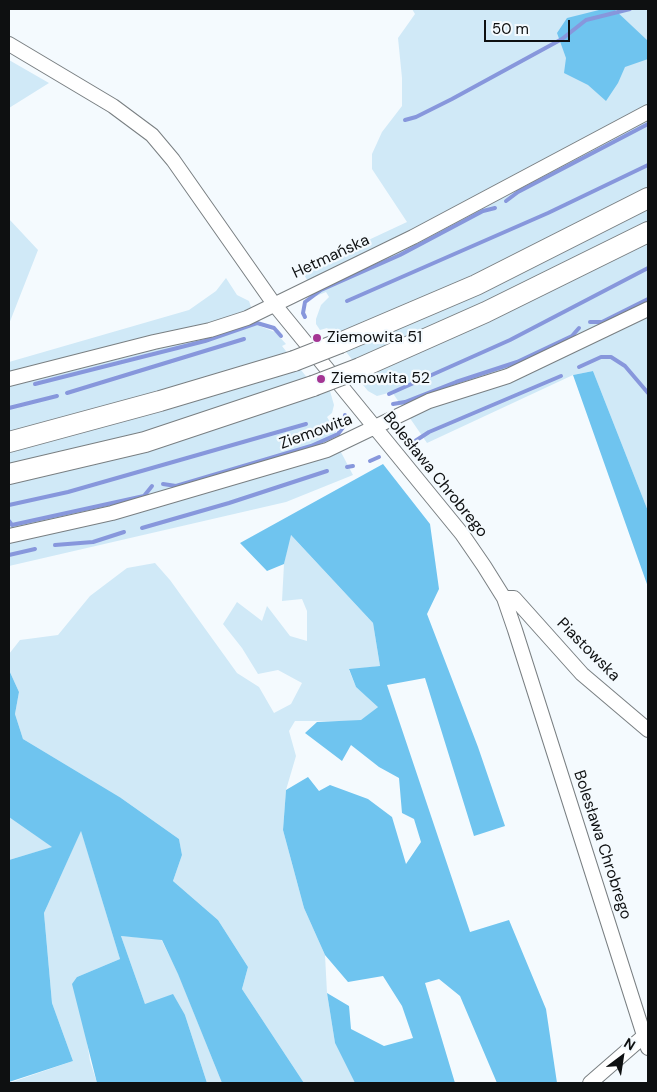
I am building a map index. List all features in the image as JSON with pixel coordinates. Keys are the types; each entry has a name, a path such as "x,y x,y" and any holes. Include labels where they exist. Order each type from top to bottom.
{"highway":[{"path":"9,442 160,401 294,361 476,284 648,198"},
{"path":"9,474 145,442 313,386 360,368 486,312 648,232"}],"street":[{"name":"Bolesława Chrobrego","path":"9,44 113,106 152,135 173,160 274,304 462,534 504,598 645,1034"},
{"name":"Hetmańska","path":"9,380 154,342 210,330 247,318 413,237 648,112"},
{"name":"Ziemowita","path":"9,536 112,513 327,450 376,429 429,401 508,376 648,308"},
{"name":"Piastowska","path":"504,598 514,598 582,674 648,730"},
{"path":"590,1083 645,1034"}],"shaded area":[{"path":"412,9 648,9 648,511 593,371 573,375 427,443 392,392 377,396 368,391 359,380 366,377 327,328 320,330 316,324 321,305 329,297 326,292 316,296 302,271 407,222 372,169 372,154 382,132 402,106 402,78 398,38 415,14"},
{"path":"603,9 614,9 648,41 648,59 625,67 618,83 606,101 588,85 564,73 566,58 557,33 567,18"},
{"path":"9,60 49,83 9,108"},
{"path":"9,219 38,250 9,324"},
{"path":"226,278 237,295 249,301 257,325 275,332 286,344 282,346 320,394 330,391 334,405 332,413 327,417 336,432 333,437 353,475 286,502 9,566 9,362 189,310 216,291"},
{"path":"593,371 648,511 648,587 573,375"},
{"path":"383,464 430,524 439,589 427,614 478,747 505,826 474,836 425,678 387,685 470,932 509,920 546,1009 557,1083 497,1083 460,996 439,979 425,983 455,1083 355,1083 335,1043 327,993 349,1006 351,1029 384,1046 413,1038 402,1006 383,976 348,982 325,955 304,908 283,830 286,790 308,777 319,791 330,785 368,799 392,817 406,864 421,842 414,819 402,813 399,778 379,767 351,745 342,761 305,733 317,722 361,720 378,707 356,687 349,669 380,666 373,623 291,535 284,564 267,571 240,543"},
{"path":"290,534 373,623 380,666 349,670 356,687 379,706 361,721 295,721 289,731 296,756 286,790 283,830 304,908 325,955 327,993 335,1043 355,1083 304,1083 242,989 248,967 218,920 173,881 182,855 179,839 121,798 34,834 53,847 9,860 9,817 13,819 91,780 23,739 15,714 19,692 9,670 9,654 20,640 58,635 90,596 127,568 155,563 170,580 237,673 259,687 274,713 291,704 302,683 278,670 258,674 242,648 223,624 237,602 262,621 267,606 290,636 307,641 307,611 302,599 282,601 284,564"},
{"path":"9,670 19,692 15,714 23,739 121,798 179,839 182,855 173,881 218,920 248,967 242,989 304,1083 222,1083 178,974 162,940 121,936 145,1004 173,994 185,1015 207,1083 97,1083 72,984 77,977 120,959 81,831 44,913 52,1003 73,1061 9,1082 9,860 52,847 9,817"},
{"path":"81,830 120,959 77,977 90,1061 97,1083 9,1083 73,1061 52,1003 44,913"},
{"path":"121,936 161,939 178,973 222,1083 207,1083 185,1015 145,1004"}],"waterway":[{"path":"405,120 416,117 452,99 562,39 586,20 630,9"},
{"path":"506,201 518,192 648,124"},
{"path":"347,301 548,213 648,165"},
{"path":"305,317 303,313 305,302 321,290 400,255 483,211 495,208"},
{"path":"389,394 510,340 648,268"},
{"path":"590,322 602,322 648,299"},
{"path":"35,384 205,341 257,323 274,328 281,336"},
{"path":"393,404 405,402 456,382 517,362 572,336 579,328"},
{"path":"67,393 244,339"},
{"path":"579,367 601,357 611,357 625,366 648,393"},
{"path":"409,445 429,432 561,376"},
{"path":"9,408 57,396"},
{"path":"163,484 176,486 311,446 338,434 344,426 345,415"},
{"path":"9,505 68,492 306,424"},
{"path":"370,461 379,457"},
{"path":"347,467 353,466"},
{"path":"142,528 229,503 327,471"},
{"path":"9,521 12,525 144,496 152,486"},
{"path":"55,545 93,542 124,532"},
{"path":"9,555 35,549"}],"place":[{"name":"Ziemowita 51","path":"317,338"},
{"name":"Ziemowita 52","path":"321,379"}]}
